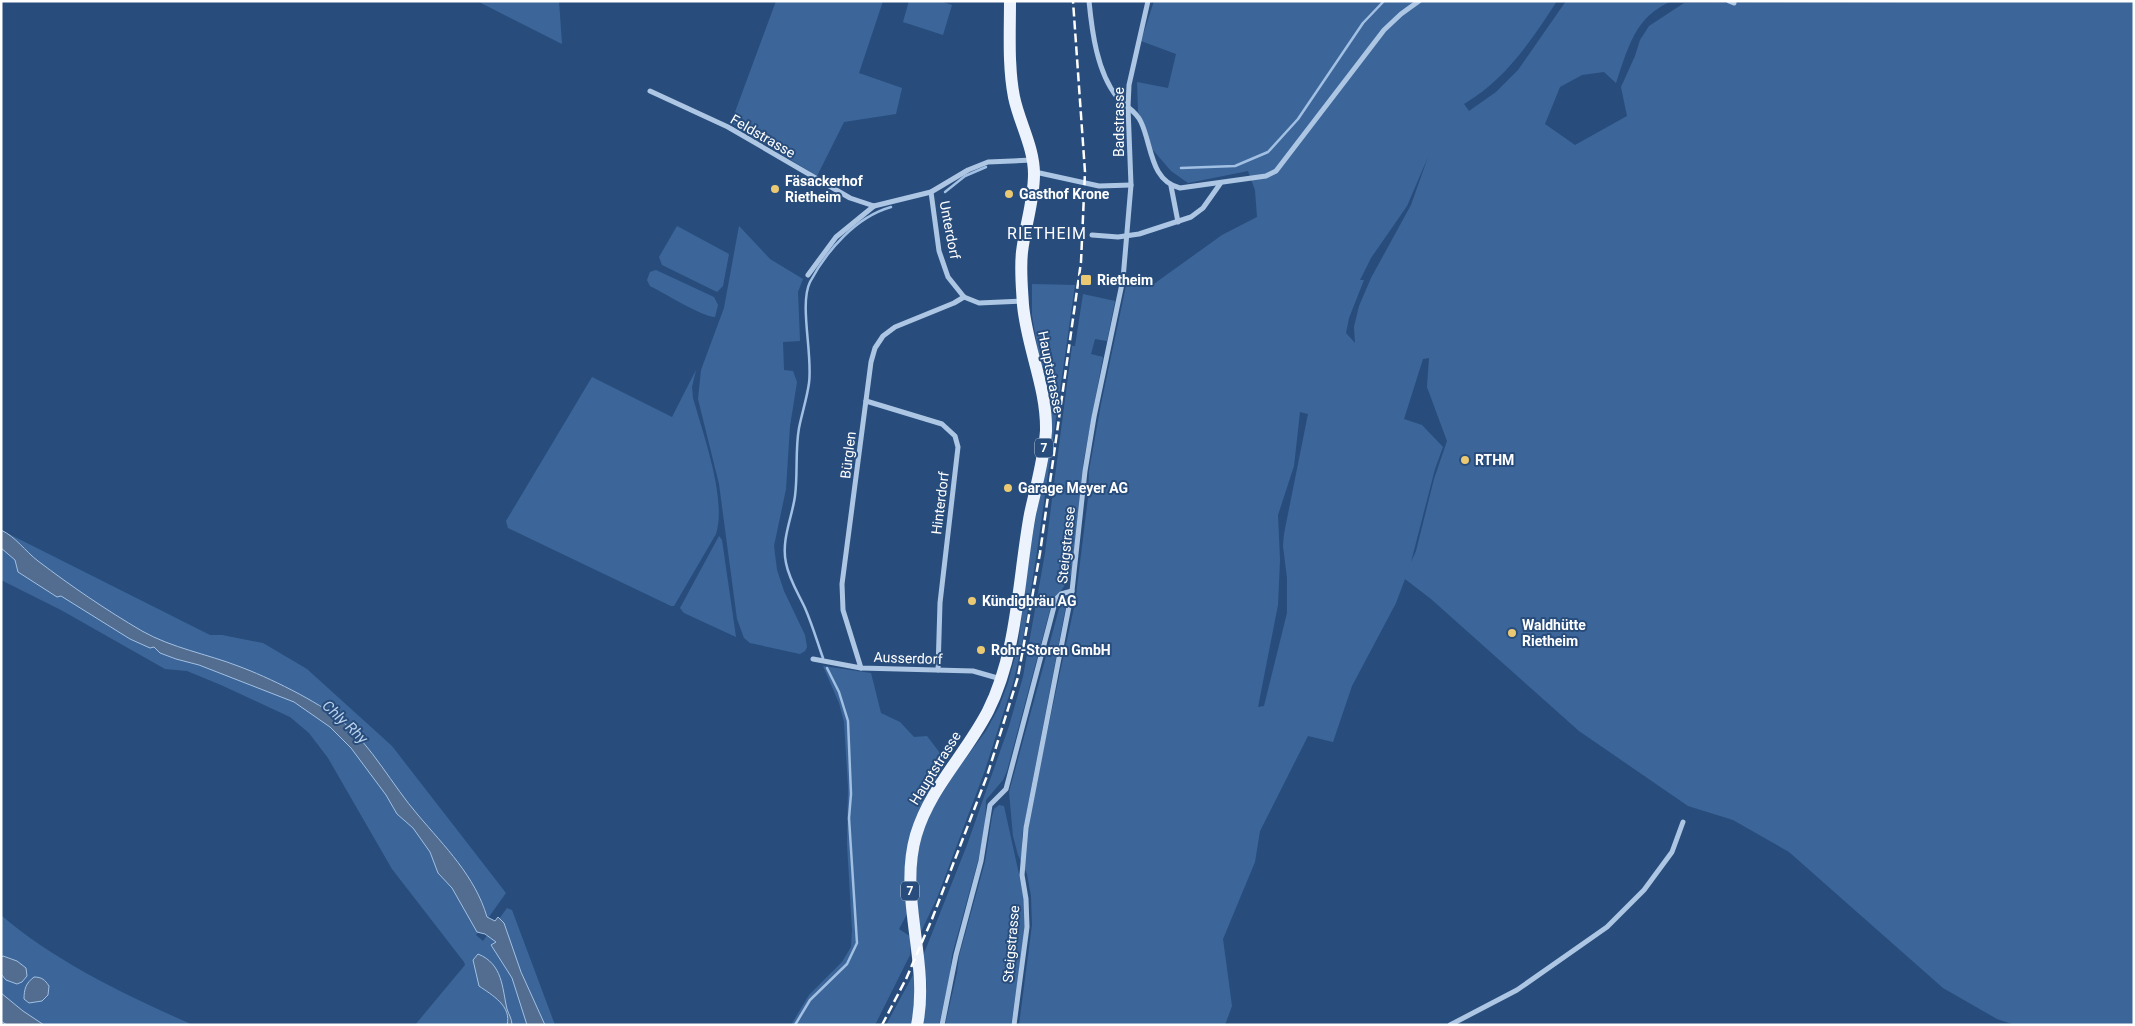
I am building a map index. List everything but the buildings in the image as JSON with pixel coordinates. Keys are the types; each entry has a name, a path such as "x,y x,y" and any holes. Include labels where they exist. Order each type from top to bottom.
{"main road":[{"name":"Hauptstrasse","path":"916,1025 920,1008 920,979 910,886 910,862 925,810 987,712 1001,679 1018,600 1030,514 1045,446 1045,408 1029,342 1023,301 1021,253 1032,196 1034,166 1014,98 1011,72 1010,1"}],"street":[{"path":"1089,1 1101,68 1111,89 1135,112 1141,121 1158,172 1171,186 1178,222"},
{"name":"Badstrasse","path":"1131,185 1129,84 1148,1"},
{"path":"1171,186 1188,188 1220,184 1266,176 1276,172 1384,30 1419,1"},
{"name":"Feldstrasse","path":"650,91 728,128 850,198 874,206"},
{"path":"808,275 836,237 874,206 931,192 968,170 988,162 1034,166 1099,186 1131,185"},
{"path":"1092,236 1127,236 1148,232 1178,222 1199,212 1220,184"},
{"name":"Steigstrasse","path":"1014,1025 1027,927 1026,899 1022,875 1026,828 1072,591 1086,462 1123,280 1131,185"},
{"name":"Unterdorf","path":"931,192 939,251 948,277 964,297"},
{"path":"964,297 979,303 1023,301"},
{"name":"Bürglen","path":"861,668 844,610 842,584 874,348 883,336 895,327 946,307 964,297"},
{"name":"Hinterdorf","path":"866,401 942,424 955,436 958,447 940,603 938,670"},
{"path":"942,1025 956,956 981,861 990,805 1006,789 1056,599 1061,594 1072,591"},
{"name":"Ausserdorf","path":"813,659 861,668 973,671 1001,679"},
{"path":"1450,1025 1517,990 1607,927 1644,890 1672,852 1682,822"}],"shaded area":[{"path":"477,1 559,1 562,44"},
{"path":"776,1 883,1 859,73 902,88 896,114 844,122 817,176 731,123"},
{"path":"909,1 940,1 952,5 943,35 903,22"},
{"path":"1154,1 1557,1 1527,45 1505,71 1493,83 1464,104 1469,111 1496,92 1518,70 1566,1 1672,1 1659,7 1641,24 1629,46 1616,83 1604,72 1582,75 1560,87 1545,124 1575,145 1627,116 1621,87 1640,40 1649,26 1684,3 2134,1 2134,1025 2015,1025 1997,1019 1943,988 1789,852 1733,820 1688,806 1579,731 1431,599 1405,579 1396,603 1352,686 1333,742 1308,736 1260,831 1255,862 1223,939 1232,1006 1225,1025 1019,1025 1032,925 1031,896 1027,874 1018,855 1013,836 1009,792 1059,609 1068,595 1022,836 1022,849 1075,603 1088,498 1089,471 1126,286 1151,286 1222,235 1257,217 1255,190 1248,171 1188,183 1171,171 1153,150 1138,111 1137,82 1168,88 1176,54 1141,41","holes":["1428,157 1411,205 1371,278 1359,306 1354,327 1355,343 1346,333 1349,318 1364,280 1360,280 1371,258 1407,206","1429,358 1427,387 1447,441 1434,479 1416,551 1411,562 1435,469 1443,447 1422,425 1404,419 1423,359","1300,412 1308,414 1283,546 1287,578 1287,613 1264,706 1258,707 1278,605 1280,560 1278,515 1294,466"]},
{"path":"677,226 729,254 723,286 717,292 662,265 659,257"},
{"path":"739,226 770,259 803,279 798,292 800,341 783,342 784,370 793,371 797,382 790,426 786,489 774,546 777,570 784,591 805,635 807,647 800,654 750,643 744,638 737,619 719,484 698,399 701,370 724,308"},
{"path":"656,270 714,297 718,305 715,317 693,309 650,286 647,280 650,272"},
{"path":"1032,284 1075,285 1022,645 1013,683 984,773 937,898 920,934 916,888 917,861 922,833 932,810 956,771 986,731 999,707 1018,646 1029,556 1051,431 1032,315"},
{"path":"1083,294 1115,301 1107,341 1095,339 1091,354 1103,357 1083,464 1072,573 1061,591 1055,596 1051,606 1007,771 1003,780 986,800 985,824 979,857 952,955 950,974 939,1025 923,1025 927,987 923,956 967,845 1009,726 1023,677 1045,553 1072,346 1075,346"},
{"path":"696,370 692,387 693,398 712,466 716,485 719,520 716,534 674,606 508,528 506,521 592,377 672,417"},
{"path":"1,530 210,635 222,635 263,643 307,669 392,746 506,893 476,935 483,941 507,908 512,910 555,1025 415,1025 465,965 464,962 392,869 328,758 309,733 290,717 221,685 187,671 165,669 61,610 1,580"},
{"name":"Chly Rhy","path":"1,530 11,536 33,557 63,580 142,631 165,642 263,676 332,713 353,731 408,803 467,875 482,902 487,917 495,921 498,917 504,923 521,972 545,1025 527,1025 512,978 491,945 496,942 485,934 477,932 452,888 438,873 430,852 413,828 397,814 386,795 351,748 330,727 294,702 199,665 160,653 154,647 150,648 130,639 61,596 57,597 18,572 15,560 1,548"},
{"path":"719,536 722,540 736,637 684,613 680,608"},
{"path":"823,666 871,673 881,713 900,722 914,737 927,736 946,761 921,808 907,914 899,929 911,937 910,955 875,1025 791,1025 809,995 842,962 851,947 852,930 847,844 848,787 844,722 839,703"},
{"path":"999,805 1004,806 1024,897 1025,930 1011,1025 945,1025 959,956 985,862 992,817 994,809"},
{"path":"1,915 22,932 68,963 118,990 193,1025 1,1025"},
{"path":"478,954 486,958 497,970 512,1025 507,1025 507,1012 500,1002 479,986 473,960"},
{"path":"1,957 17,961 26,968 27,976 22,982 17,984 6,980 1,974"},
{"path":"913,975 916,995 912,1025 886,1025"},
{"path":"34,977 41,978 48,984 48,995 42,1001 29,1003 24,999 24,992 27,984"},
{"path":"1,993 44,1025 7,1025 1,1021"}],"waterway":[{"path":"1181,168 1235,166 1268,152 1298,119 1363,23 1384,1"},
{"path":"945,192 965,176 986,167"},
{"path":"823,658 808,614 789,575 785,554 786,537 795,496 799,428 810,372 806,316 807,292 817,270 844,236 866,218 891,207"},
{"path":"795,1025 810,1000 847,964 857,943 849,818 851,794 848,721 839,692 827,668"}],"railway":[{"path":"882,1025 906,979 932,919 987,776 1018,677 1040,553 1081,262 1085,172 1073,1"}],"place":[{"name":"Fäsackerhof Rietheim","path":"775,189"},
{"name":"Gasthof Krone","path":"1009,194"},
{"name":"Rietheim","path":"1086,280"},
{"name":"RTHM","path":"1465,460"},
{"name":"Garage Meyer AG","path":"1008,488"},
{"name":"Kündigbräu AG","path":"972,601"},
{"name":"Waldhütte Rietheim","path":"1512,633"},
{"name":"Rohr-Storen GmbH","path":"981,650"}],"district":[{"name":"RIETHEIM","path":"1047,233"}]}
